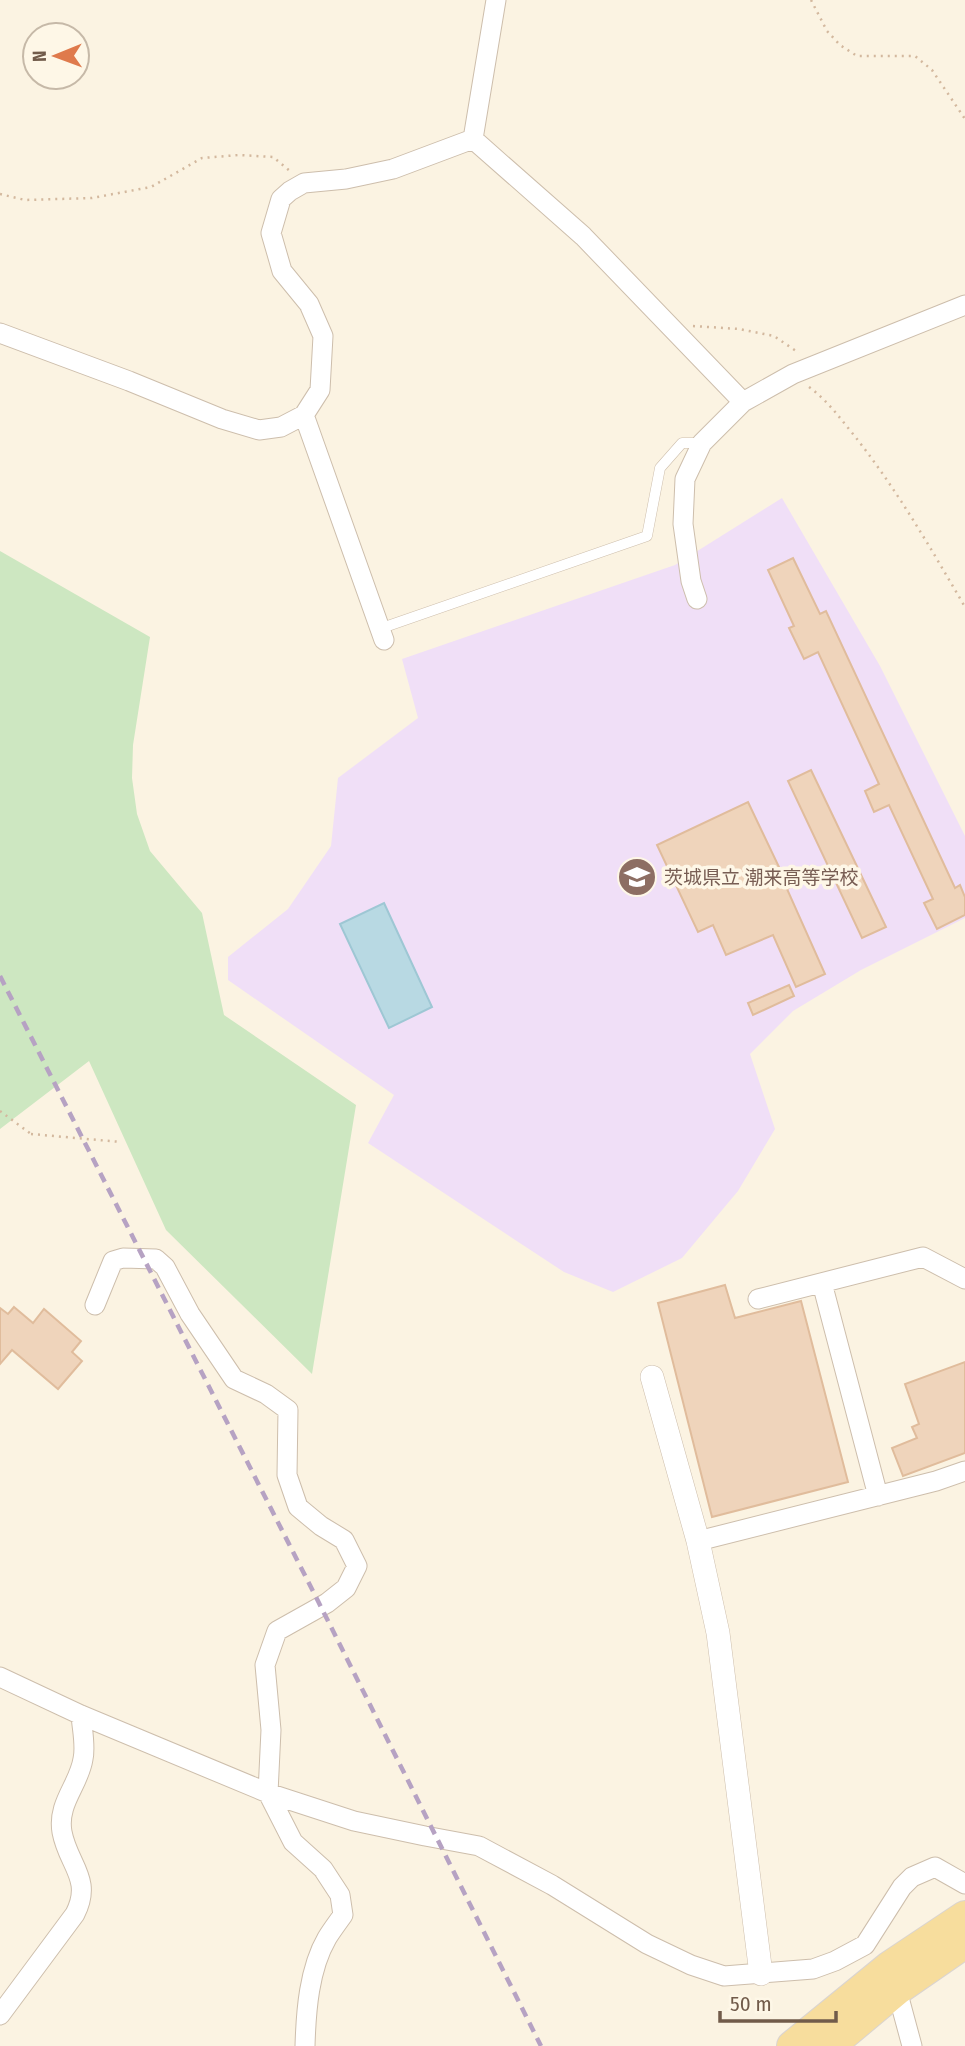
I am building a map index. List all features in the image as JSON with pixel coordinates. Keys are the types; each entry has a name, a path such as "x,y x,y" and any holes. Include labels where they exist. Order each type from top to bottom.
{"main road":[{"path":"830,2046 893,1978 965,1916"},
{"path":"792,2046 893,1978 965,1943"}],"street":[{"path":"473,139 496,0"},
{"path":"0,333 222,419 259,430 281,426 304,415 320,390 323,336 309,304 282,271 271,233 281,199 304,183 346,179 393,169 473,139"},
{"path":"473,139 583,236 743,402"},
{"path":"697,598 691,581 683,524 685,479 702,443 743,402 793,374 965,305"},
{"path":"304,415 382,635"},
{"path":"758,1299 923,1257 965,1279"},
{"path":"95,1305 113,1261 123,1258 156,1259 165,1267 190,1314 234,1378 266,1394 288,1410 288,1475 298,1507 344,1540 357,1566 346,1588 327,1603 277,1631 265,1665 271,1731 268,1793 293,1842 323,1869 340,1895 343,1915 326,1940 314,1975 304,2046"},
{"path":"822,1283 878,1496"},
{"path":"652,1377 698,1541 718,1633 761,1974"},
{"path":"698,1541 936,1481 965,1471"},
{"path":"0,1677 80,1715 268,1793 354,1821 479,1846 552,1885 647,1944 691,1965 724,1976 813,1969 835,1961 865,1945 902,1887 923,1871 935,1867 965,1884"},
{"path":"0,2015 82,1901 83,1885 62,1831 62,1806 84,1757 80,1715"},
{"path":"893,1978 912,2046"}],"lane":[{"path":"382,635 647,536 660,468 682,443 702,443"}],"path":[{"path":"811,0 827,31 840,45 857,56 915,56 932,70 965,119"},
{"path":"0,194 25,200 92,198 152,187 202,158 239,155 273,157 304,183"},
{"path":"668,325 738,328 774,336 816,363"},
{"path":"793,374 824,398 865,449 905,505 965,607"},
{"path":"0,1111 31,1134 121,1142"}],"shaded area":[{"name":"茨城県立 潮来高等学校","path":"782,498 880,666 965,836 965,918 861,970 793,1011 750,1054 775,1129 738,1191 682,1258 613,1292 564,1272 368,1143 394,1095 228,980 228,957 288,909 331,846 338,778 418,718 402,659 675,565"}],"green space":[{"path":"0,551 150,637 133,745 132,778 137,814 150,851 202,913 224,1015 356,1105 312,1374 166,1230 89,1061 0,1129"}],"water":[{"path":"384,903 432,1007 389,1028 340,924"}],"building":[{"path":"793,558 820,614 826,611 955,888 960,885 965,897 965,915 937,929 924,903 933,899 889,805 874,812 865,791 879,784 818,652 804,659 789,628 794,626 768,570"},
{"path":"811,770 886,927 862,938 788,781"},
{"path":"748,802 789,888 787,889 825,974 796,987 773,935 726,955 713,925 698,932 657,845"},
{"path":"789,985 794,996 753,1015 748,1003"},
{"path":"725,1285 735,1318 801,1301 848,1482 712,1517 658,1303"},
{"path":"14,1307 33,1323 44,1309 81,1341 72,1352 82,1361 58,1389 12,1350 0,1364 0,1308 8,1314"},
{"path":"965,1362 965,1453 903,1476 892,1448 917,1438 912,1427 919,1424 905,1384"}],"railway":[{"path":"0,976 541,2046"}],"place":[{"name":"茨城県立 潮来高等学校","path":"637,877"}]}
